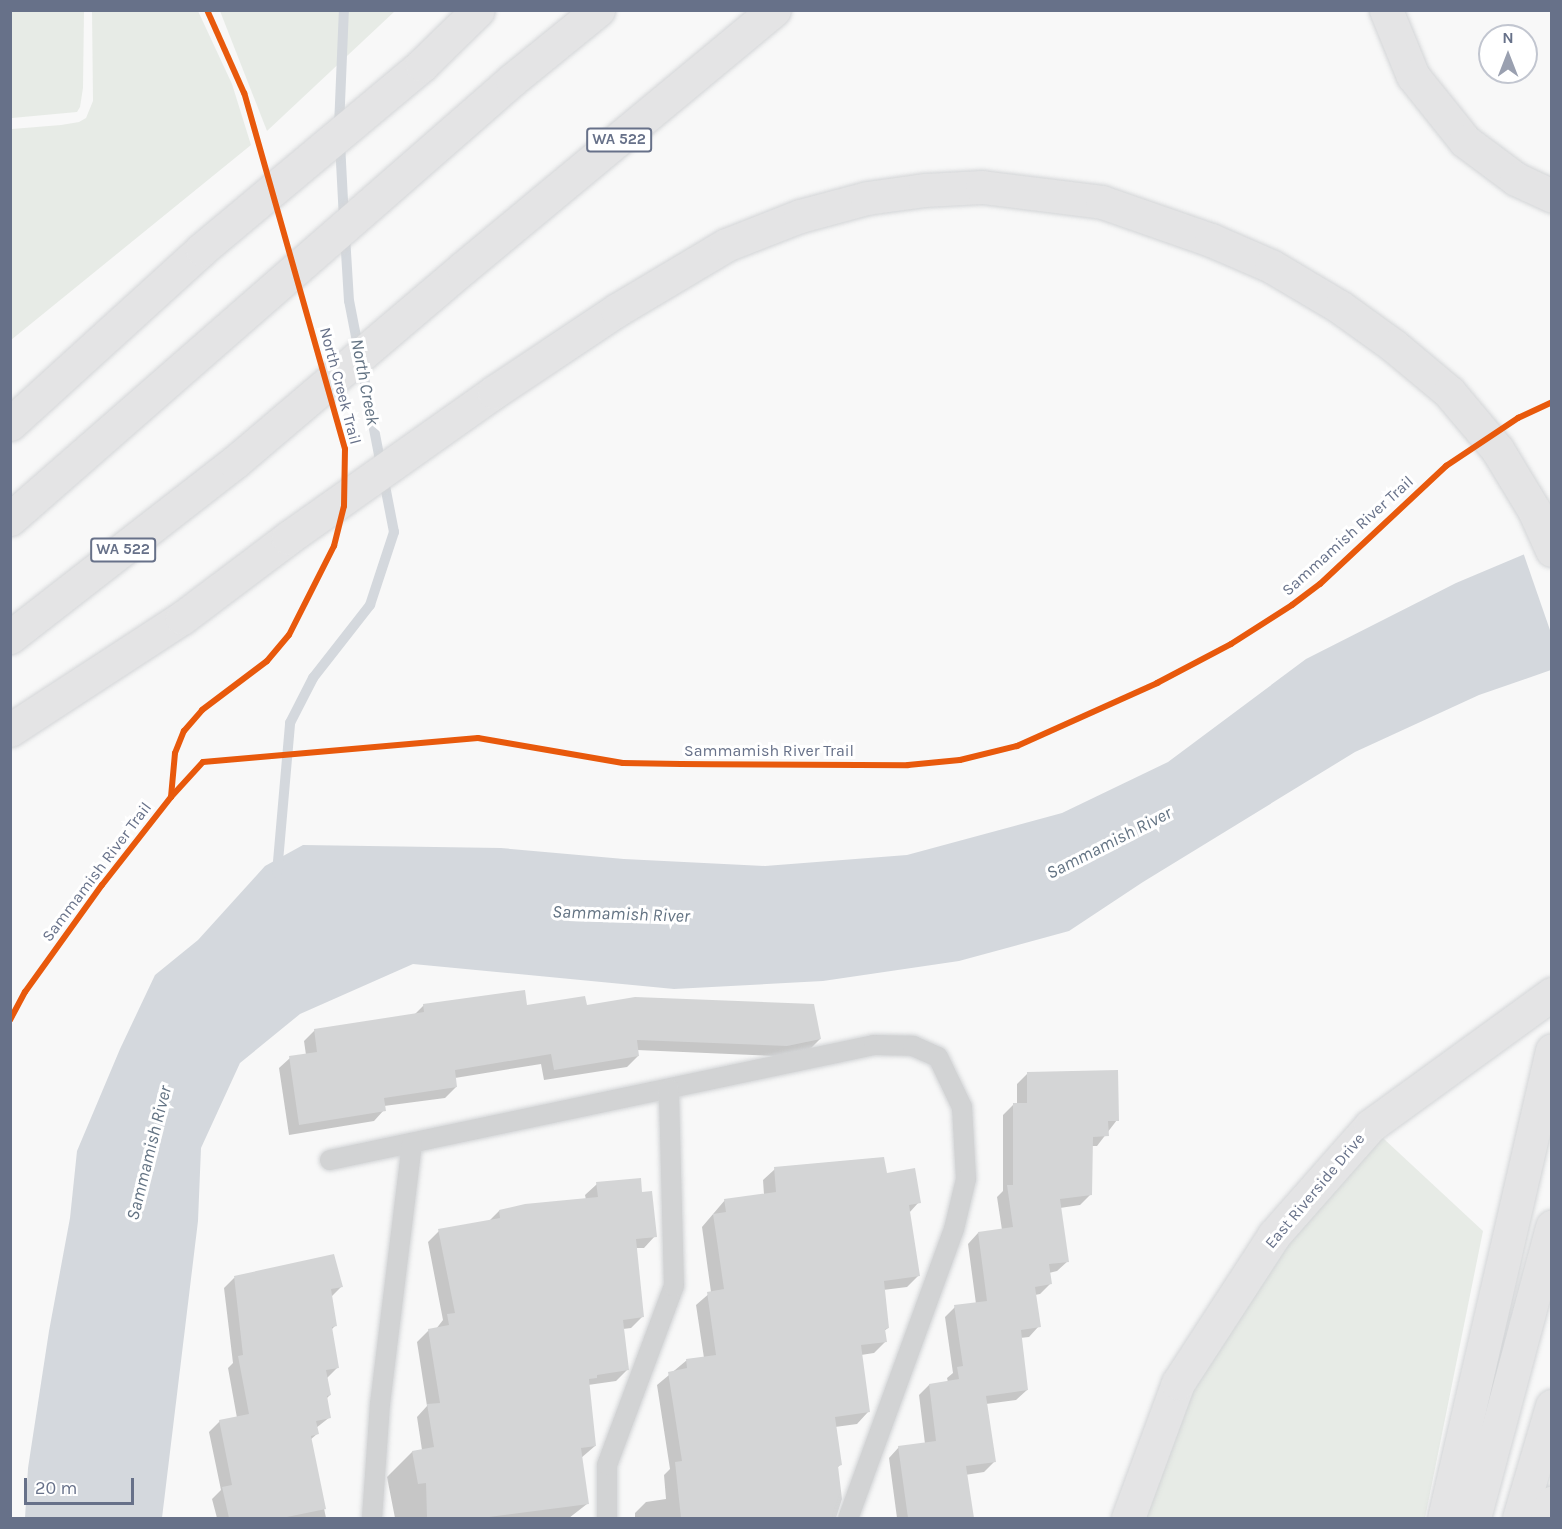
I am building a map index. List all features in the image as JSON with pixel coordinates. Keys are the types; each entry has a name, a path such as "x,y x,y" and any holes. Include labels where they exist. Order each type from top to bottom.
{"main road":[{"path":"10,424 202,249 422,65 478,10"},
{"path":"10,519 217,341 512,80 598,10"},
{"name":"WA 522","path":"10,637 235,462 463,268 774,10"},
{"path":"1386,10 1413,76 1465,141 1516,179 1551,195"},
{"path":"10,730 182,618 288,538 494,392 617,310 726,244 800,216 867,198 925,190 982,187 1102,202 1211,240 1281,272 1340,307 1394,346 1449,392 1497,449 1534,510 1551,550"},
{"path":"10,402 102,339"},
{"name":"East Riverside Drive","path":"1128,1518 1178,1383 1274,1235 1370,1126 1551,994"},
{"path":"1444,1518 1551,1050"},
{"path":"1474,1518 1550,1231"},
{"path":"1519,1518 1551,1406"},
{"path":"1547,1518 1551,1503"}],"lane":[{"path":"330,1160 874,1045 914,1046 938,1057 962,1107 966,1179 954,1229 848,1518"},
{"path":"607,1518 608,1465 674,1286 669,1089"},
{"path":"372,1518 380,1404 412,1144"}],"shaded area":[{"path":"10,11 84,11 83,88 77,112 12,118"},
{"path":"92,11 198,11 232,84 251,145 11,340 12,129 61,125 79,122 86,118 93,101"},
{"path":"220,11 395,11 267,131"},
{"path":"1370,1126 1483,1231 1425,1518 1128,1518 1178,1383"}],"water":[{"name":"Sammamish River","path":"1551,543 1551,670 1479,695 1355,752 1143,882 1069,931 959,961 823,981 674,989 413,964 300,1014 240,1063 201,1148 198,1221 162,1518 25,1518 28,1468 49,1331 70,1218 77,1151 120,1049 155,975 198,940 265,866 303,845 501,848 624,859 765,866 907,855 1062,813 1168,762 1306,659 1456,583"}],"pier":[{"path":"1552,540 1551,633 1523,552"}],"building":[{"path":"525,990 527,1005 585,996 587,1005 635,997 814,1004 821,1039 787,1046 637,1040 639,1056 554,1070 551,1054 455,1070 457,1087 384,1098 386,1111 299,1125 289,1056 317,1052 314,1029 424,1012 423,1004"},
{"path":"1118,1070 1119,1121 1108,1121 1109,1136 1093,1137 1092,1195 1060,1199 1069,1262 1049,1264 1052,1284 1035,1287 1041,1327 1021,1330 1028,1390 986,1396 996,1462 966,1466 974,1518 908,1518 898,1446 936,1441 929,1384 959,1379 957,1367 963,1366 954,1305 987,1301 978,1232 1013,1227 1007,1185 1013,1185 1013,1103 1027,1103 1027,1072"},
{"path":"884,1157 887,1173 915,1168 921,1203 909,1205 920,1276 884,1281 889,1328 885,1329 887,1342 861,1345 870,1412 835,1417 842,1465 838,1466 842,1499 836,1518 681,1518 675,1462 682,1461 668,1372 687,1368 686,1359 716,1355 707,1292 724,1289 713,1214 726,1212 724,1199 776,1192 774,1167"},
{"path":"641,1178 642,1192 652,1191 657,1237 636,1239 644,1317 623,1320 629,1370 597,1375 597,1378 589,1379 596,1446 581,1448 589,1504 481,1518 427,1518 426,1483 418,1484 412,1451 434,1447 427,1404 440,1403 428,1329 449,1325 447,1314 455,1313 438,1229 500,1218 499,1210 525,1204 598,1197 596,1182"},
{"path":"334,1254 343,1287 331,1289 337,1326 332,1327 339,1368 326,1370 331,1395 327,1396 331,1418 316,1421 319,1434 311,1436 326,1509 282,1518 229,1518 222,1487 232,1485 219,1420 249,1414 238,1356 243,1355 234,1276"}],"waterway":[{"name":"North Creek","path":"339,127 344,10"},
{"name":"North Creek","path":"340,143 344,220"},
{"name":"North Creek","path":"277,873 290,723 313,678 370,605 394,532 349,301 345,235"}],"cycle path":[{"name":"North Creek Trail","path":"171,797 175,753 184,731 202,710 267,661 289,635 334,546 344,506 345,449 244,93 207,10"},
{"name":"Sammamish River Trail","path":"10,1020 25,992 102,885 171,797 203,762 478,738 623,763 681,764 908,765 960,760 1017,746 1157,683 1231,644 1292,605 1320,584 1446,466 1518,418 1552,402"}]}
